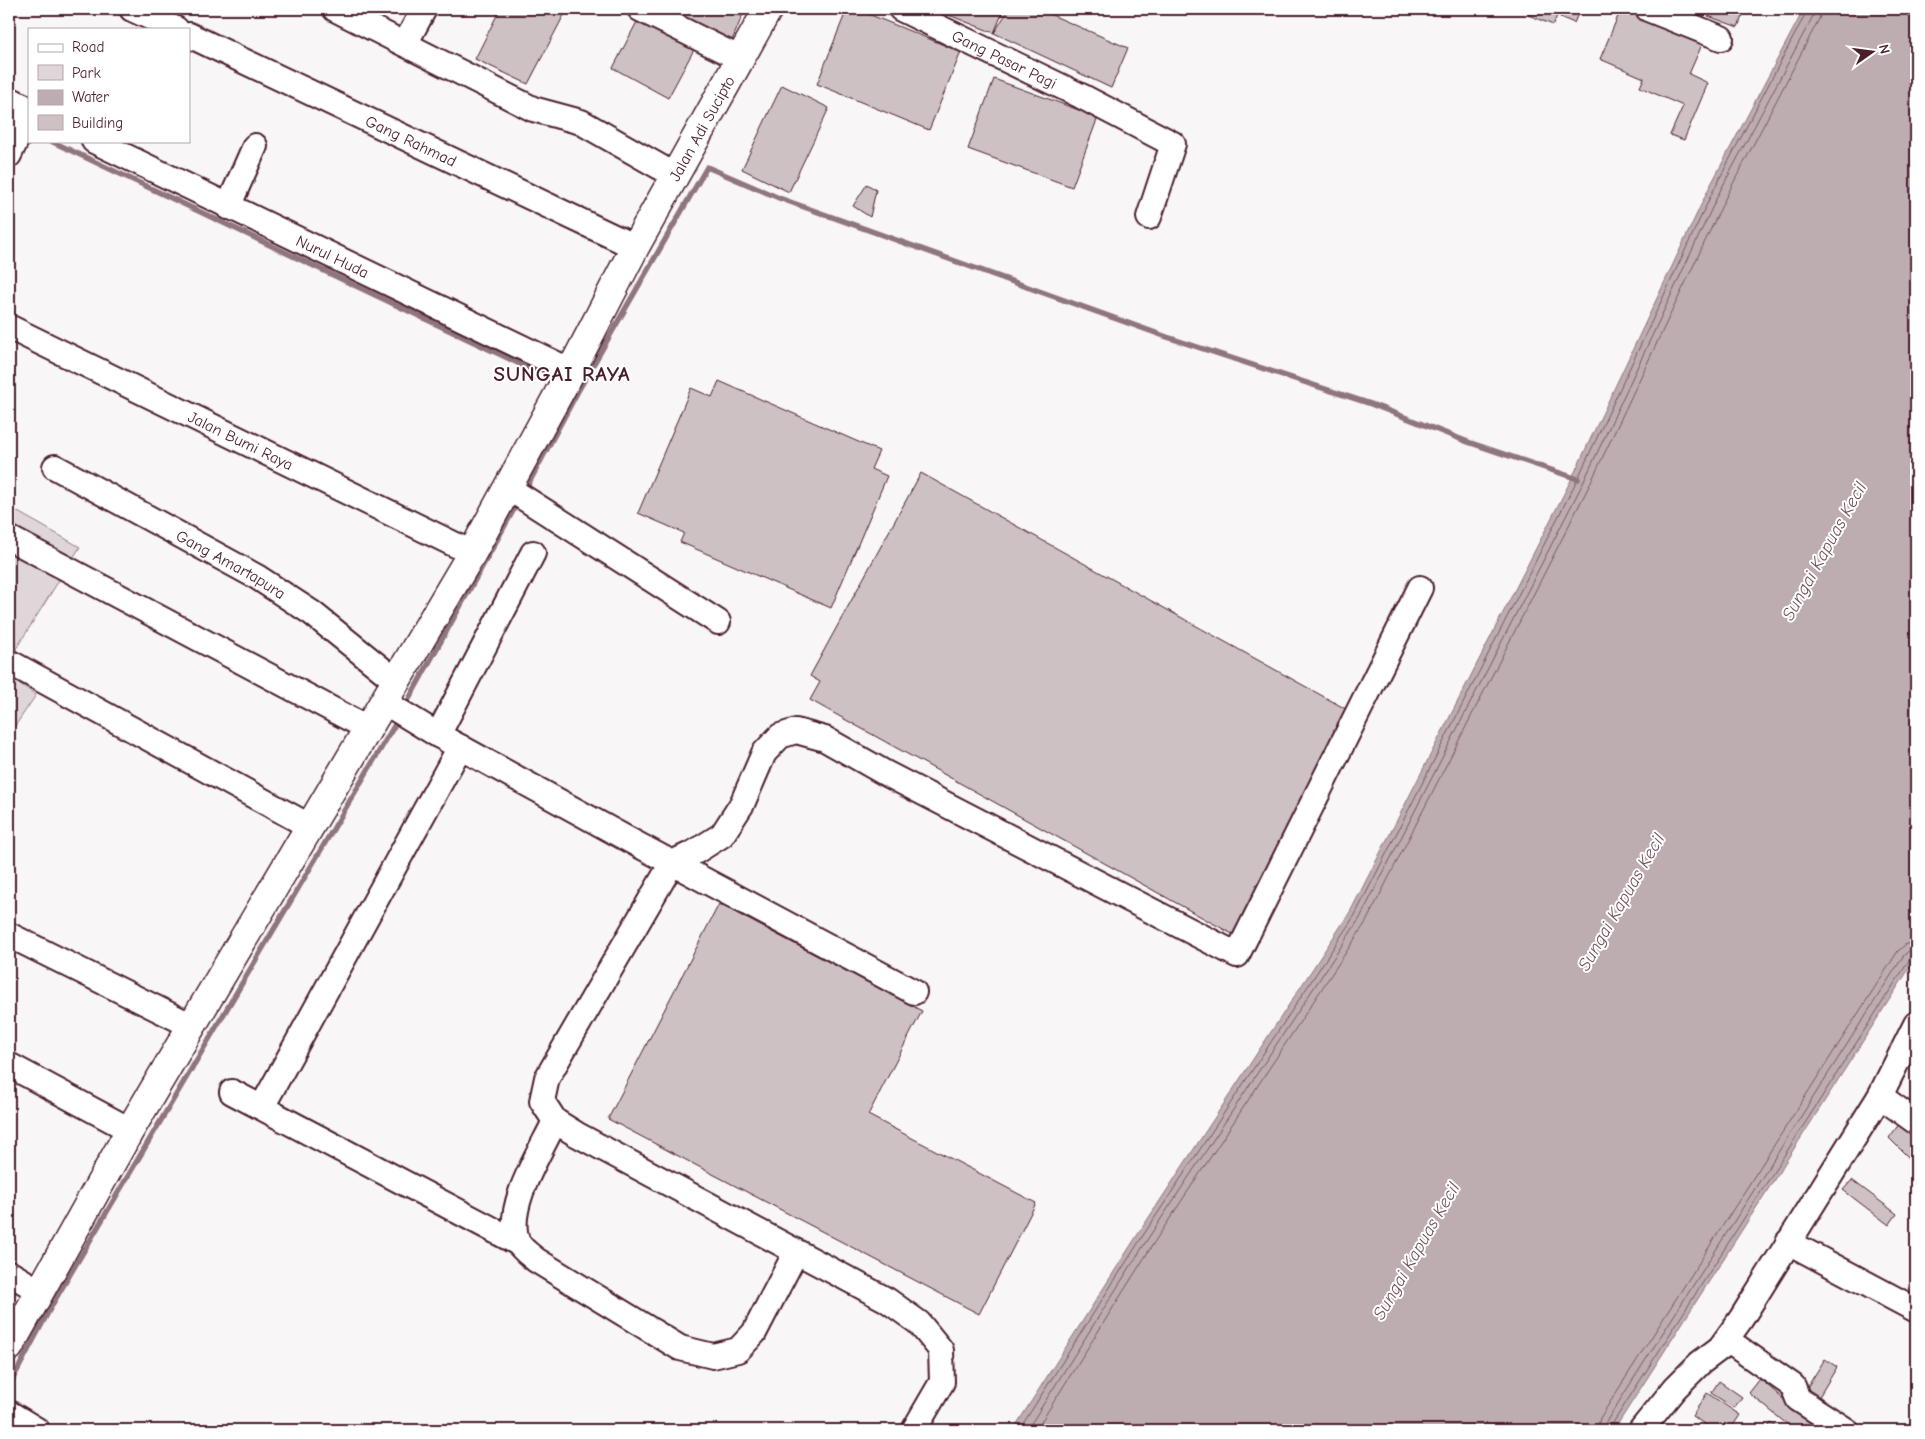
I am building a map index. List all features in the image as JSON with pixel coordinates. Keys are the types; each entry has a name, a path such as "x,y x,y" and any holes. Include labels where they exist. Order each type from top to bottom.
{"main road":[{"name":"Jalan Adi Sucipto","path":"9,1348 130,1130 369,729 395,701 472,553 571,371 635,246 768,9"}],"street":[{"path":"132,9 174,28"},
{"path":"335,9 533,110 581,122 674,175"},
{"path":"405,44 424,9"},
{"path":"640,9 741,59"},
{"name":"Gang Pasar Pagi","path":"901,9 1081,96 1173,144 1150,216"},
{"path":"1648,9 1721,38"},
{"name":"Gang Rahmad","path":"190,35 635,246"},
{"path":"9,100 28,109"},
{"path":"9,155 24,123"},
{"name":"Nurul Huda","path":"96,142 571,371"},
{"path":"228,207 255,146"},
{"name":"Jalan Bumi Raya","path":"9,327 472,553"},
{"name":"Gang Amartapura","path":"55,467 257,577 312,613 395,701 438,735 914,992"},
{"path":"513,491 718,622"},
{"path":"9,538 369,729"},
{"path":"438,735 532,553"},
{"path":"914,1430 942,1382 941,1350 919,1323 887,1300 555,1121 542,1101 547,1078 672,863 695,852 722,835 742,804 764,753 780,736 796,731 825,739 885,773 1237,955 1420,588"},
{"path":"9,662 311,827"},
{"path":"262,1108 460,747"},
{"path":"9,935 192,1026"},
{"path":"1641,1430 1675,1388 1700,1363 1720,1348 1726,1340 1880,1096 1916,1024"},
{"path":"9,1065 130,1130"},
{"path":"232,1092 518,1243 536,1260 680,1348 713,1356 738,1350 754,1333 796,1252"},
{"path":"1880,1096 1916,1122"},
{"path":"518,1243 513,1221 522,1190 555,1121"},
{"path":"1788,1242 1916,1310"},
{"path":"9,1273 41,1292"},
{"path":"1726,1340 1793,1386 1798,1399 1840,1426"},
{"path":"9,1414 37,1430"}],"green space":[{"path":"9,507 80,547 9,660"},
{"path":"9,676 36,695 9,735"}],"water":[{"name":"Sungai Kapuas Kecil","path":"1804,9 1916,9 1916,958 1614,1430 1013,1430 1140,1231 1350,912 1572,478 1709,188"}],"building":[{"path":"500,9 567,9 528,84 475,59"},
{"path":"649,9 745,9 731,43"},
{"path":"847,9 856,9 961,52 929,130 817,84"},
{"path":"934,9 1004,9 994,33"},
{"path":"1009,9 1038,9 1128,48 1111,88 994,33"},
{"path":"1531,9 1560,9 1553,25 1528,15"},
{"path":"1564,9 1580,9 1574,23 1560,17"},
{"path":"1621,9 1631,9 1704,40 1689,74 1708,83 1684,140 1670,135 1683,106 1640,87 1644,78 1600,59"},
{"path":"1681,9 1708,9 1704,17"},
{"path":"1711,9 1745,9 1738,27 1708,16"},
{"path":"642,12 698,42 668,98 613,68"},
{"path":"994,79 1098,117 1072,187 968,149"},
{"path":"782,85 829,108 789,192 742,169"},
{"path":"867,184 876,190 870,217 853,206"},
{"path":"719,381 879,451 871,469 887,476 831,608 680,542 684,533 638,513 691,388 712,397"},
{"path":"921,473 1355,714 1234,935 810,700 820,682 810,676"},
{"path":"719,904 922,1011 868,1115 1036,1203 979,1314 608,1119"},
{"path":"1902,1120 1916,1129 1916,1165 1889,1138"},
{"path":"1852,1180 1897,1214 1889,1225 1843,1190"},
{"path":"1825,1359 1837,1367 1817,1400 1804,1392"},
{"path":"1760,1379 1814,1425 1809,1430 1794,1430 1749,1393"},
{"path":"1719,1381 1742,1397 1734,1408 1711,1393"},
{"path":"1707,1393 1740,1415 1730,1430 1714,1430 1692,1416"},
{"path":"1771,1423 1781,1430 1766,1430"}],"waterway":[{"path":"53,142 537,372"},
{"path":"524,492 578,391 707,167 779,198 1167,337 1371,404 1468,442 1578,479"},
{"path":"404,708 519,500"},
{"path":"9,1386 53,1303 400,716"}],"district":[{"name":"SUNGAI RAYA","path":"562,374"}]}
